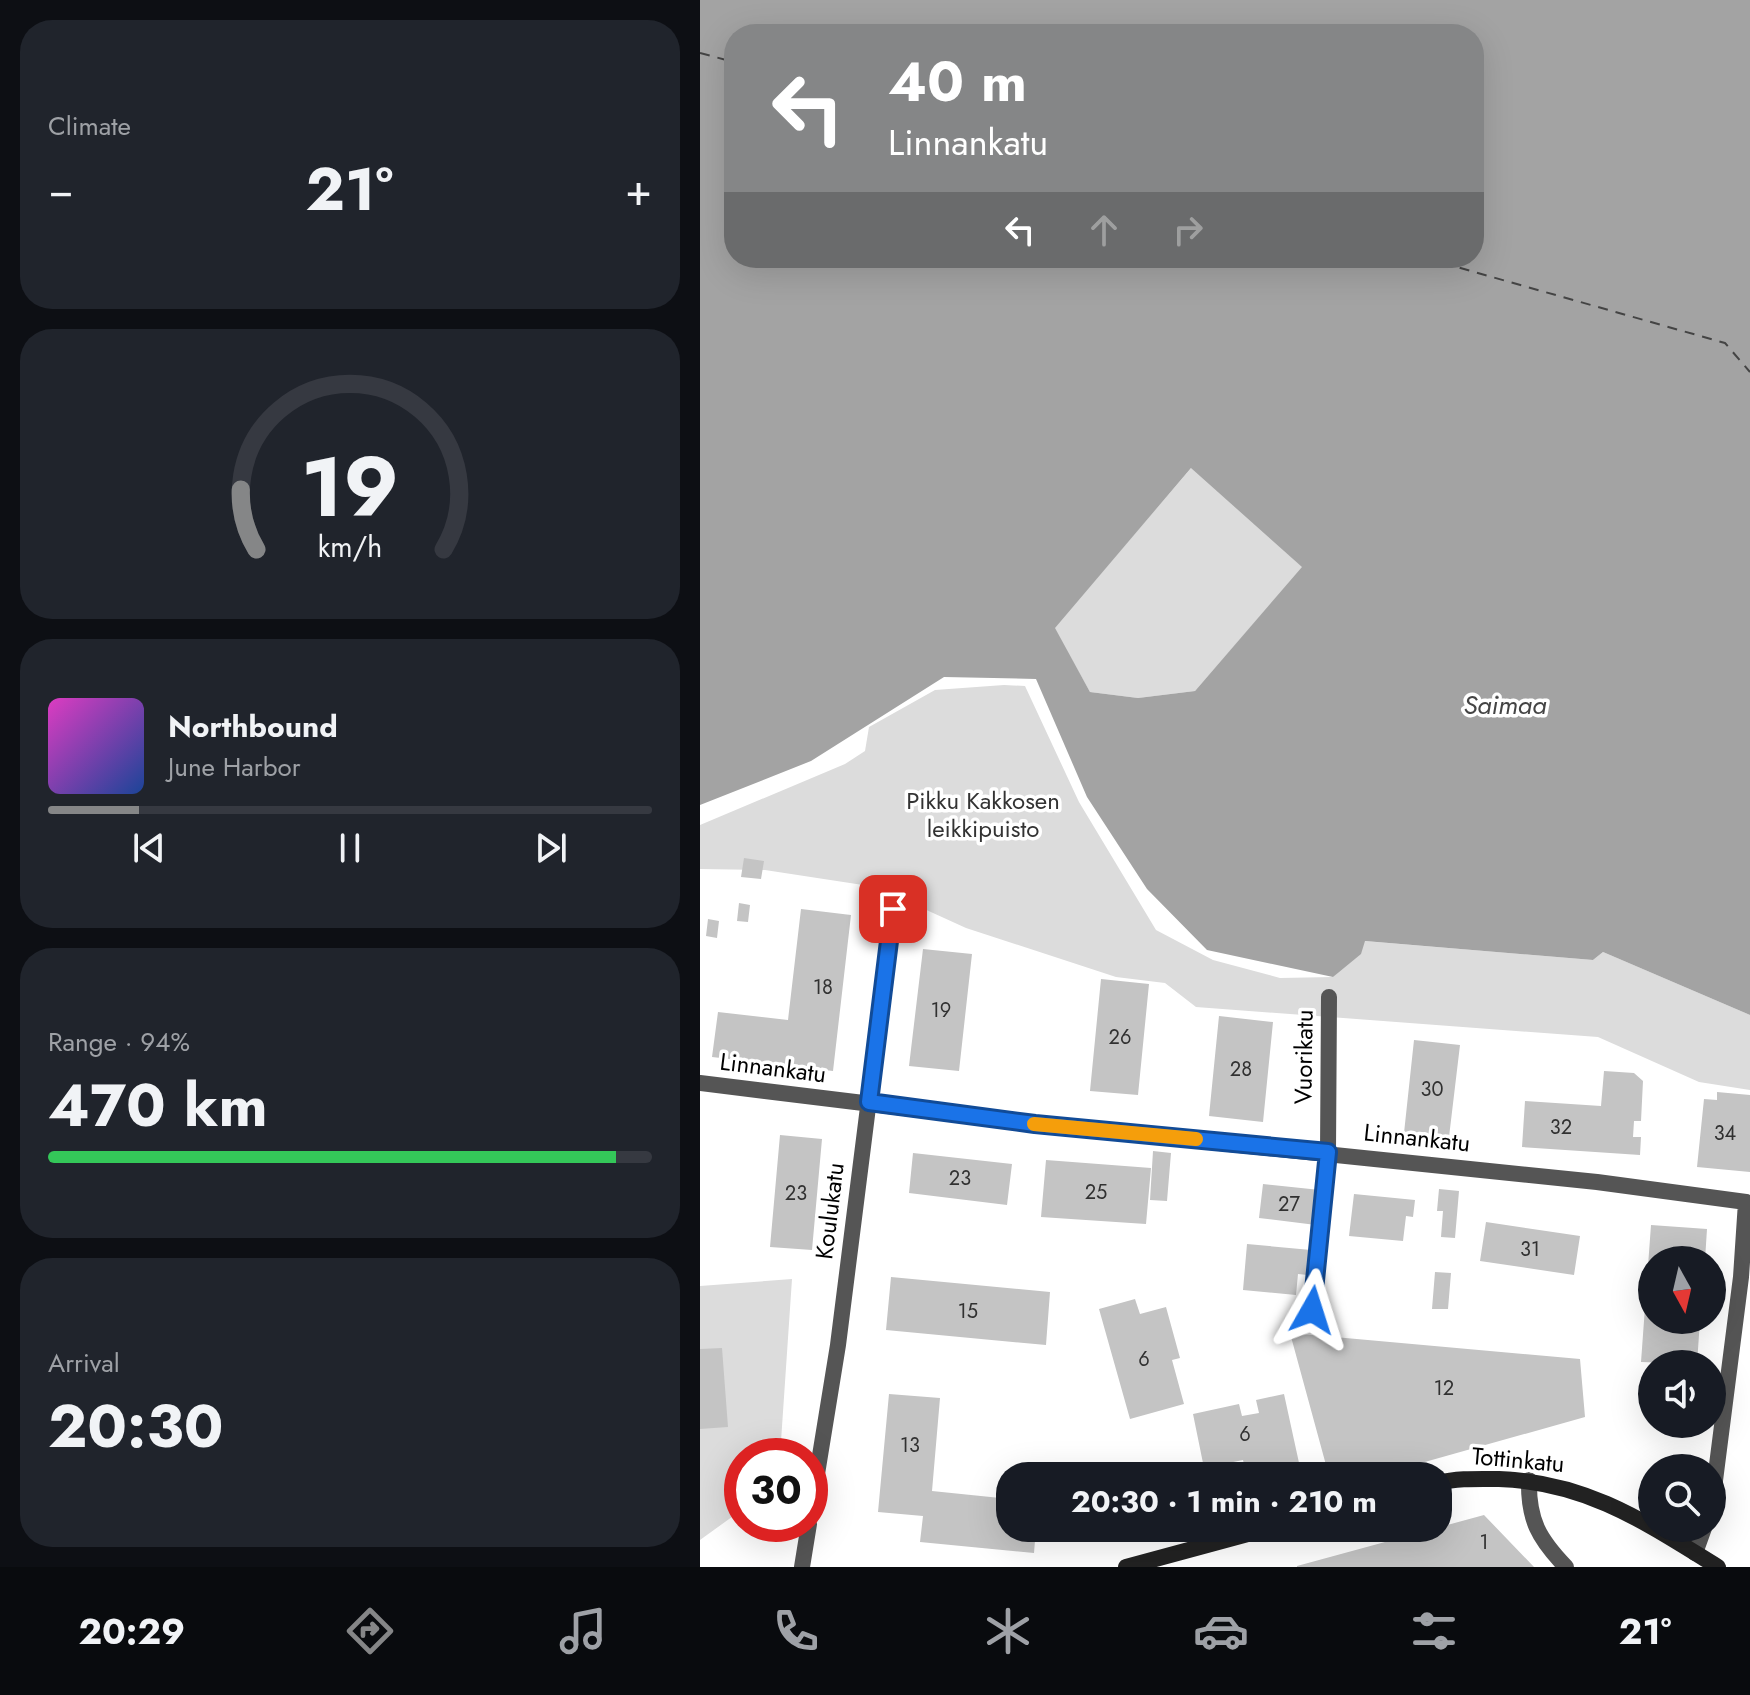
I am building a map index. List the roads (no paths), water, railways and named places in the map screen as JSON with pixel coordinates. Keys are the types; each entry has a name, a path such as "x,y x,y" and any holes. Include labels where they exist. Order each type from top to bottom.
{"street":[{"name":"Koulukatu","path":"823,1438 838,1345 893,909"},
{"name":"Vuorikatu","path":"1312,1310 1328,1152 1329,997"},
{"name":"Linnankatu","path":"700,1083 1035,1124 1328,1152 1746,1202 1741,1277 1718,1454"},
{"name":"Tottinkatu","path":"1452,1480 1529,1480 1576,1490 1609,1503 1718,1567"},
{"path":"1529,1480 1528,1508 1545,1544 1566,1567"},
{"path":"802,1567 806,1542"},
{"path":"1126,1567 1218,1542"},
{"path":"1695,1553 1699,1542"}],"water":[{"name":"Saimaa","path":"700,0 1750,0 1750,1015 1603,952 1593,960 1365,941 1361,954 1333,977 1207,950 1147,889 1087,797 1036,679 944,677 811,761 700,805","holes":["1191,468 1302,567 1195,691 1138,698 1090,692 1055,628"]}],"park label":[{"name":"Pikku Kakkosen leikkipuisto","path":"983,815"}]}
